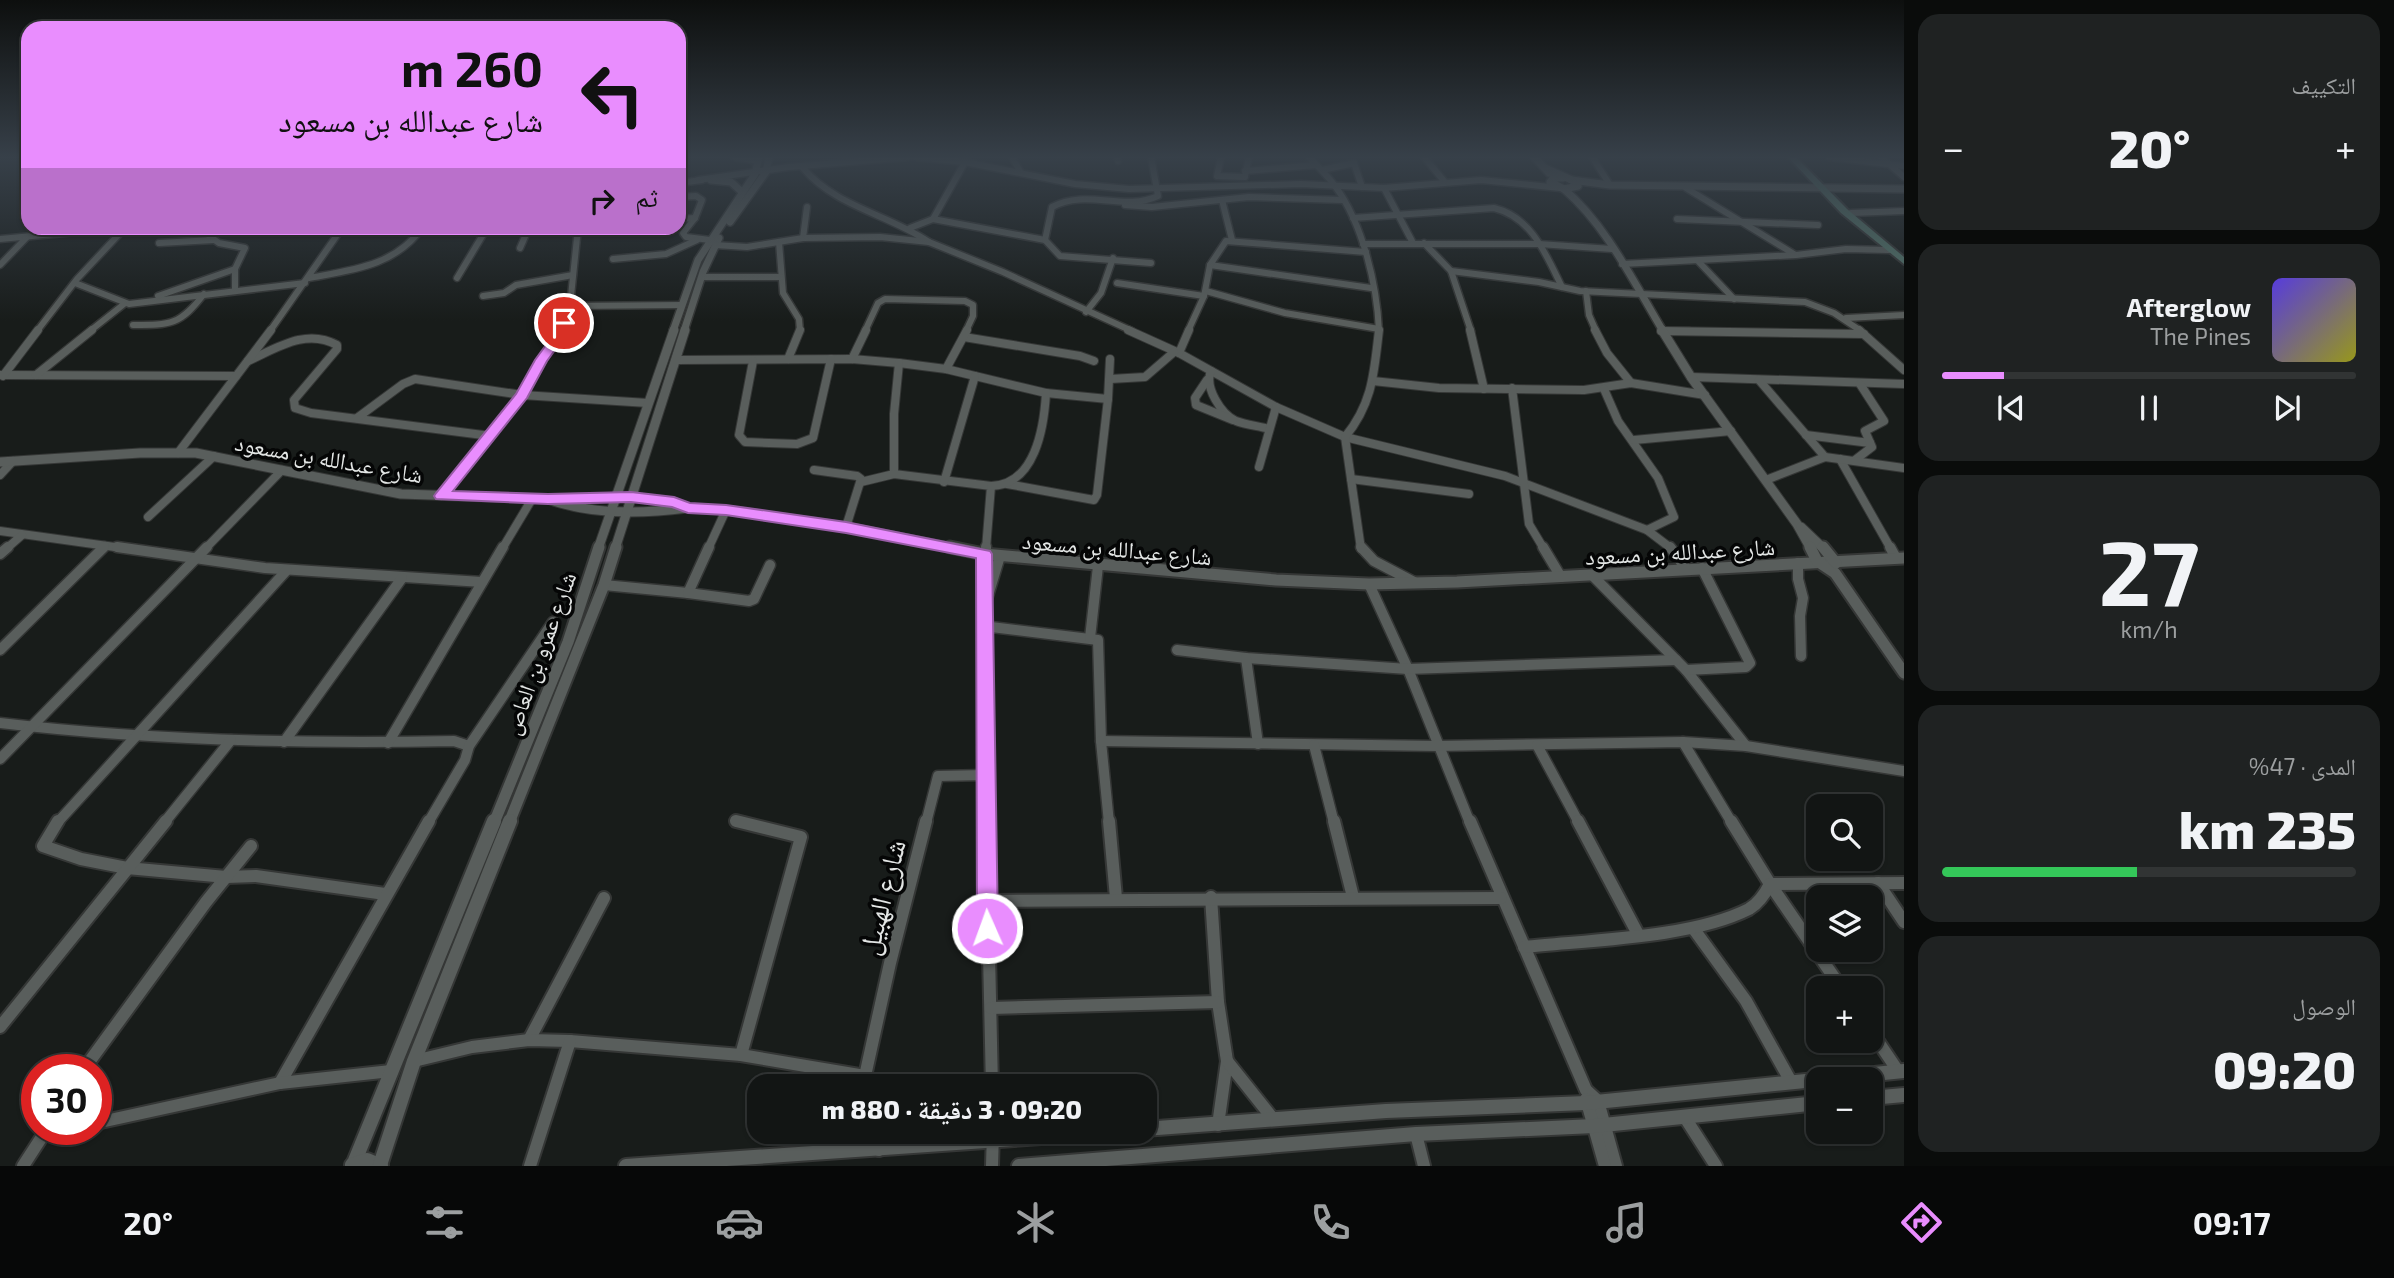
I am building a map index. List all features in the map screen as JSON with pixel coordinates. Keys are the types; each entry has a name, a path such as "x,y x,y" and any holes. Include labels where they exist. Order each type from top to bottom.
{"main road":[{"path":"1849,211 1904,261"},
{"path":"1851,213 1904,254"}],"street":[{"path":"686,229 698,211"},
{"name":"شارع عمرو بن العاص","path":"352,1165 568,642 615,497 698,260 729,211"},
{"path":"352,1165 367,1160 381,1166 414,1061 604,585 702,277 708,242 730,211"},
{"path":"803,239 806,211"},
{"path":"869,211 911,228 929,242 1003,272 1176,352 1276,407 1345,437 1459,463 1524,483 1647,530 1665,541 1680,556 1687,570"},
{"path":"933,219 937,211"},
{"path":"1045,240 1051,211"},
{"path":"1225,211 1232,240"},
{"path":"1349,211 1365,248 1379,328 1373,381 1360,419 1345,437 1361,549 1374,561 1413,582"},
{"path":"1395,211 1413,243"},
{"path":"1353,218 1467,211"},
{"path":"1508,211 1520,219 1539,244 1562,287"},
{"path":"1585,211 1612,248 1690,377 1797,524 1817,561 1835,573 1902,668"},
{"path":"1725,211 1796,255"},
{"path":"1851,213 1893,211"},
{"path":"686,219 695,218"},
{"path":"911,228 933,219 1045,240 1060,256 1151,263"},
{"path":"1677,219 1818,225"},
{"path":"0,239 48,235"},
{"path":"2,376 116,235"},
{"path":"209,235 213,240"},
{"path":"178,453 248,361 337,235"},
{"path":"75,283 107,293 126,304 307,280 388,260 408,247 417,235"},
{"path":"457,278 483,235"},
{"path":"520,248 526,235"},
{"path":"441,496 522,395 541,360 557,339 570,306 577,235"},
{"path":"685,235 689,239 747,247 803,239 880,237 929,242"},
{"path":"0,265 27,237"},
{"path":"159,243 213,240 245,248 235,269 235,289"},
{"path":"1110,379 1145,377 1176,352 1205,294 1210,265 1223,244 1232,240 1365,248 1424,243 1612,248"},
{"path":"613,259 666,254 708,242"},
{"path":"779,243 783,293 799,319 800,331 788,359"},
{"path":"1424,243 1451,271 1469,324 1483,388"},
{"path":"1622,264 1796,255 1846,249 1889,250"},
{"path":"1086,312 1101,293 1113,258"},
{"path":"1698,261 1734,299"},
{"path":"1210,265 1371,288"},
{"path":"36,375 126,304 179,290 235,269"},
{"path":"1451,271 1586,291 1820,305 1846,318 1904,370"},
{"path":"484,296 504,293 524,283 573,275"},
{"path":"702,277 781,277"},
{"path":"1116,283 1205,294 1285,313 1379,328"},
{"path":"1586,291 1588,314 1616,368 1631,383"},
{"path":"133,325 180,323 204,294"},
{"path":"852,359 878,303 885,299 965,301 973,305 974,310 964,337 946,369"},
{"path":"570,306 682,305"},
{"path":"1846,318 1904,315"},
{"path":"1661,331 1864,334"},
{"path":"964,337 1080,356 1094,361"},
{"path":"248,361 301,338 332,341 337,345 337,349 293,404 295,408 312,413 491,436"},
{"path":"754,361 741,439 745,442 797,444 813,438 831,359"},
{"path":"676,360 852,359 899,363 946,369 1046,393 1108,399"},
{"path":"861,482 894,474 944,482 991,486 1007,484 1094,500 1097,495 1111,359"},
{"path":"894,474 894,414 899,363"},
{"path":"1211,372 1195,398 1196,405 1234,420 1269,429"},
{"path":"2,376 236,376"},
{"path":"944,482 975,376"},
{"path":"1690,377 1904,384"},
{"path":"357,418 403,384 415,379 522,395 648,403"},
{"path":"1207,380 1209,391 1234,420"},
{"path":"1759,380 1825,457"},
{"path":"1373,381 1439,388 1604,389 1631,383 1705,395"},
{"path":"1855,460 1870,452 1865,431 1884,421 1860,384"},
{"path":"1512,388 1529,524 1561,577"},
{"path":"1604,389 1618,421 1658,478 1674,517 1647,530"},
{"path":"1007,484 1019,478 1044,429 1046,393"},
{"path":"1259,467 1276,407"},
{"path":"1633,440 1731,431"},
{"path":"1806,435 1870,443"},
{"name":"شارع عبدالله بن مسعود","path":"0,462 178,453 214,456 376,490 441,496 532,499 631,497 674,502 688,508 726,510 846,527 984,554 1276,580 1369,584 1561,577 1900,558"},
{"path":"148,517 214,456"},
{"path":"1766,480 1825,457 1904,468"},
{"path":"1840,459 1900,558"},
{"path":"0,475 13,461"},
{"path":"0,759 282,470"},
{"path":"814,470 857,476 861,482"},
{"path":"1351,479 1469,494"},
{"path":"846,527 861,482"},
{"path":"991,486 984,554 983,626 986,901 992,1074"},
{"path":"388,743 532,499"},
{"path":"548,499 568,507 611,510 688,508"},
{"path":"688,593 726,510"},
{"path":"1797,524 1836,560 1835,573"},
{"path":"0,531 287,570 482,583"},
{"path":"0,554 22,535"},
{"path":"0,650 105,546"},
{"path":"984,610 1000,556"},
{"path":"1798,563 1802,598 1801,656"},
{"path":"604,585 749,601 754,598 770,565"},
{"path":"1090,638 1098,566"},
{"path":"1686,670 1737,668 1746,667 1750,663 1702,568"},
{"path":"287,570 52,827 43,846 81,859 127,868 226,877 256,876 385,894"},
{"path":"1592,575 1686,670 1746,746"},
{"path":"284,742 402,578"},
{"path":"1369,584 1408,669 1437,746 1590,1098 1616,1166"},
{"path":"280,1083 385,894 465,761 469,746 553,622"},
{"path":"983,626 1098,640 1101,650 1101,741 1116,898"},
{"path":"1177,650 1246,658 1408,669 1676,660"},
{"path":"1246,658 1258,744"},
{"path":"0,723 137,735 317,745 462,741 469,746"},
{"path":"0,1027 231,740"},
{"path":"1101,741 1437,746 1683,742 1746,746 1904,771"},
{"path":"1683,742 1770,884 1833,976"},
{"path":"1314,745 1353,897"},
{"path":"1537,745 1639,936"},
{"name":"شارع الهبيل","path":"868,1074 890,963 938,776 985,775"},
{"path":"736,821 801,837 741,1055"},
{"path":"95,1054 251,846"},
{"path":"1878,883 1904,922"},
{"path":"1770,884 1904,883"},
{"path":"1524,947 1693,928 1751,908 1763,897 1770,884"},
{"path":"986,901 1211,897 1501,898"},
{"path":"1211,897 1218,1002 1227,1061 1218,1125"},
{"path":"529,1040 604,898"},
{"path":"1693,928 1725,966 1755,1012 1790,1080"},
{"path":"991,1008 1218,1002"},
{"path":"414,1061 472,1047 529,1040 570,1041 741,1055 829,1074"},
{"path":"530,1166 570,1041"},
{"path":"1883,1047 1901,1071"},
{"path":"1227,1061 1274,1120"},
{"path":"112,1120 280,1083 391,1071"},
{"path":"1157,1128 1590,1098 1901,1071"},
{"path":"1883,1097 1904,1095"},
{"path":"1019,1166 1126,1161 1416,1134 1600,1125 1806,1104"},
{"path":"1684,1116 1716,1166"},
{"path":"1600,1125 1605,1166"},
{"path":"1416,1134 1424,1166"},
{"path":"877,1144 878,1150"},
{"path":"626,1166 878,1150 927,1144"},
{"path":"992,1166 993,1144"},
{"path":"23,1166 36,1145"}],"route":[{"path":"564,323 522,395 441,496 548,499 580,496 631,497 674,502 688,508 726,510 846,527 984,554 987,928"}]}
